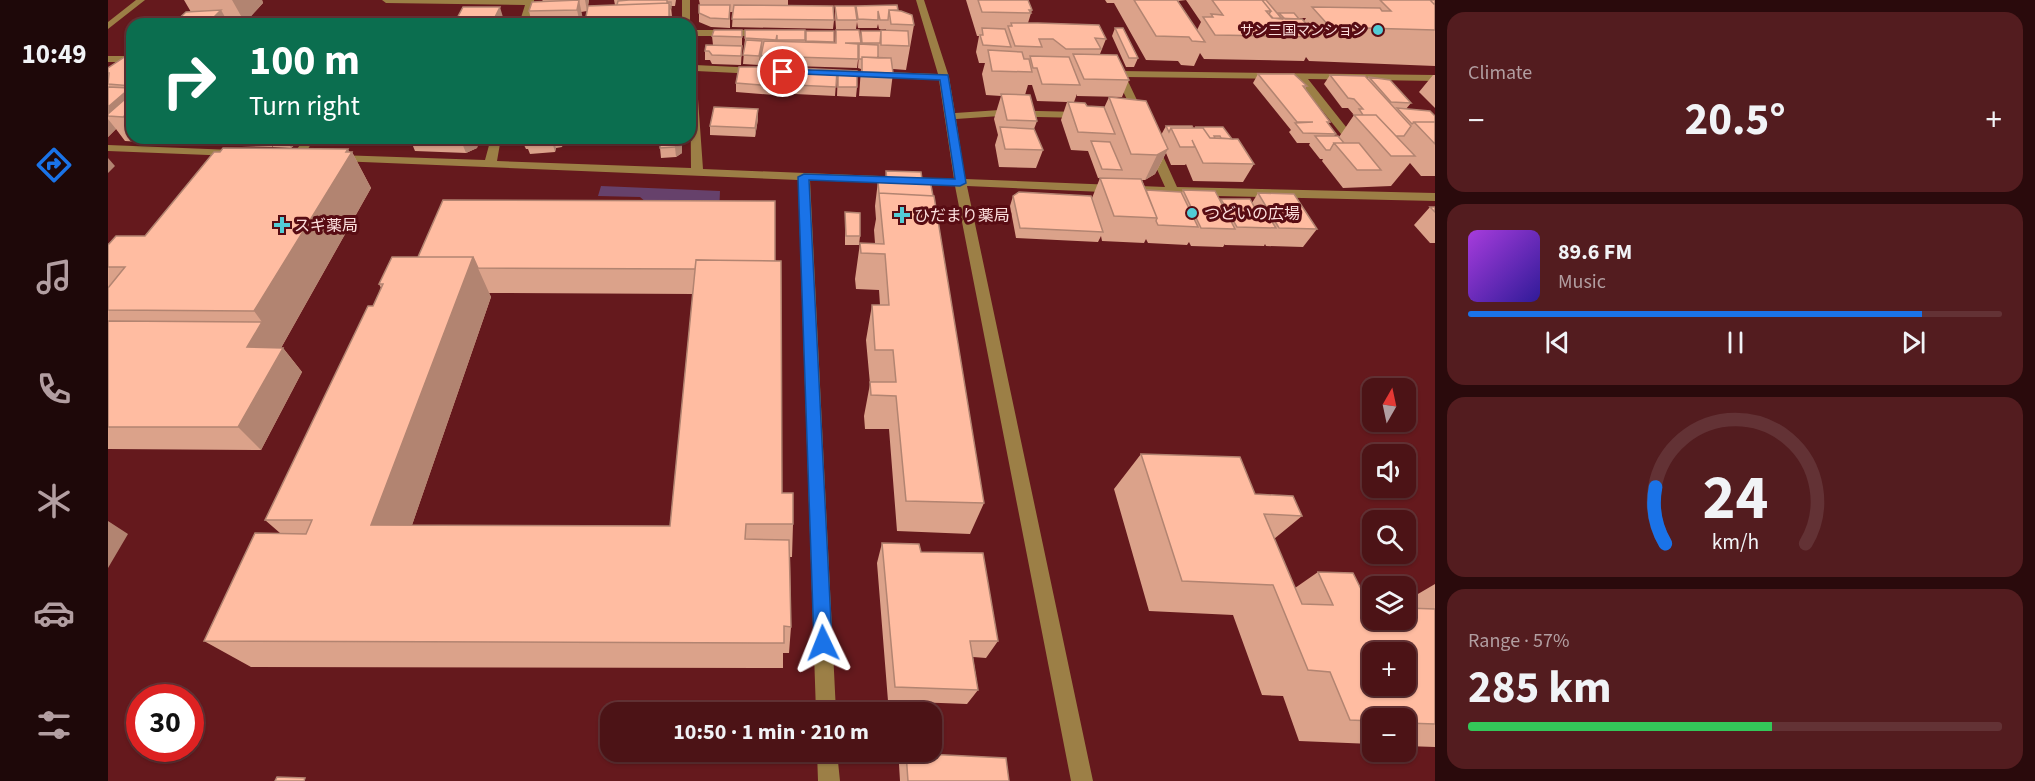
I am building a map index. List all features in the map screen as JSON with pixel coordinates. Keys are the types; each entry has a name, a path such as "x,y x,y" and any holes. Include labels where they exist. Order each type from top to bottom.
{"street":[{"path":"108,26 141,0"},
{"path":"387,0 530,1 526,18"},
{"path":"686,0 687,18"},
{"path":"920,0 944,77 960,183 1082,781"},
{"path":"696,33 771,33"},
{"path":"920,34 932,34"},
{"path":"108,59 126,59"},
{"path":"696,68 772,71"},
{"path":"829,73 944,77"},
{"path":"1145,127 1134,116 1120,74 1300,76 1385,82 1435,78"},
{"path":"1300,76 1353,142"},
{"path":"950,116 1000,113 1093,115"},
{"path":"1149,138 1173,191"},
{"path":"180,151 186,144"},
{"path":"308,144 303,156 1173,191 1435,196"},
{"path":"490,165 495,144"},
{"path":"695,144 697,172"},
{"path":"108,148 251,154"},
{"path":"804,177 826,702"},
{"path":"827,762 828,781"}],"shaded area":[{"path":"601,186 720,191 719,214 646,202 640,197 598,196"}],"building":[{"path":"579,0 577,10 529,11 532,2"},
{"path":"667,0 671,2 671,8 669,3 617,5 618,1"},
{"path":"978,0 1028,0 1032,10 1029,10 1031,13 982,12"},
{"path":"1134,0 1177,0 1205,42 1192,41 1189,37 1156,36"},
{"path":"1212,0 1262,0 1271,11 1266,11 1272,18 1302,19 1318,37 1215,35 1203,17 1213,17 1211,14 1223,15"},
{"path":"1262,0 1266,0 1282,19 1273,18 1269,14 1271,11"},
{"path":"1380,0 1430,0 1435,5 1435,30 1330,27 1312,7 1380,8 1382,11 1391,11"},
{"path":"669,3 669,18 586,18 588,6"},
{"path":"699,5 730,5 729,19 710,18 699,13"},
{"path":"734,5 833,6 834,20 732,19"},
{"path":"897,5 898,10 889,10 888,20 880,20 878,11 878,20 858,19 856,6"},
{"path":"835,6 855,6 857,20 837,20"},
{"path":"463,7 500,7 494,18 457,18"},
{"path":"221,10 213,18 180,18 186,12"},
{"path":"889,10 912,15 914,25 891,24"},
{"path":"1279,13 1294,13 1299,19 1285,19"},
{"path":"1011,23 1099,25 1106,39 1095,38 1101,49 1066,49 1053,39 1039,39 1042,47 1015,46 1008,26 1012,26"},
{"path":"982,28 1005,29 1011,47 983,45 980,35 983,35"},
{"path":"1115,28 1123,28 1138,58 1129,58"},
{"path":"714,30 742,30 742,37 712,36"},
{"path":"745,30 805,30 805,40 777,40 777,35 776,40 745,38"},
{"path":"836,30 859,30 861,43 845,43 858,44 858,59 761,56 764,41 836,43"},
{"path":"881,30 908,31 909,46 881,45"},
{"path":"806,31 834,31 834,42 806,41"},
{"path":"861,31 881,31 880,43 862,43"},
{"path":"746,40 762,41 759,56 743,55"},
{"path":"859,44 878,45 878,58 862,57 859,59"},
{"path":"706,45 742,46 741,56 712,55 709,51 705,51"},
{"path":"988,50 1022,52 1024,59 1029,59 1032,72 992,71"},
{"path":"1073,54 1117,55 1129,80 1084,79"},
{"path":"126,56 126,86 108,84 108,68"},
{"path":"1030,56 1069,57 1080,85 1042,84 1037,68 1033,68"},
{"path":"862,57 891,58 893,73 862,72"},
{"path":"739,67 777,67 774,86 736,83"},
{"path":"778,67 837,70 836,87 775,84"},
{"path":"838,70 857,71 857,87 838,87"},
{"path":"1258,74 1294,74 1307,86 1303,86 1330,122 1327,122 1336,134 1303,133 1295,123 1313,122 1297,122"},
{"path":"1330,75 1365,76 1411,126 1404,136 1396,136 1376,115 1363,115 1359,109 1363,109 1354,99 1348,98"},
{"path":"1369,77 1390,80 1411,103 1391,102"},
{"path":"108,87 126,88 126,91 108,107"},
{"path":"1001,94 1030,95 1037,121 1007,120"},
{"path":"1109,97 1146,101 1168,149 1157,155 1131,154"},
{"path":"126,98 126,114 123,117 108,116"},
{"path":"1068,102 1104,107 1115,134 1078,132"},
{"path":"714,107 758,109 755,128 710,126"},
{"path":"1397,108 1430,111 1435,116 1435,122 1414,122 1412,124"},
{"path":"1354,115 1376,115 1415,156 1391,156"},
{"path":"1414,122 1435,122 1435,144"},
{"path":"1166,126 1192,126 1193,128 1171,128 1169,132"},
{"path":"1000,127 1034,129 1043,150 1005,149"},
{"path":"1195,127 1223,127 1232,139 1220,136 1210,138 1203,128"},
{"path":"1171,128 1203,128 1210,138 1238,139 1254,164 1203,163 1192,140 1195,147 1180,147"},
{"path":"1315,136 1338,136 1344,143 1334,143 1330,150 1326,150"},
{"path":"1091,141 1110,142 1122,170 1102,169"},
{"path":"1334,143 1359,143 1381,170 1357,170"},
{"path":"660,144 680,144 675,147 660,148"},
{"path":"223,148 348,149 346,152 352,152 254,311 108,310 108,288 125,267 108,267 108,245 116,236 145,236 214,152 220,152"},
{"path":"886,171 921,172 922,179 930,180 933,196 879,194 878,181 887,181"},
{"path":"1100,178 1141,179 1157,218 1114,216"},
{"path":"1146,190 1181,192 1198,227 1158,225"},
{"path":"1183,190 1215,191 1235,229 1201,228"},
{"path":"1019,192 1091,196 1103,232 1020,228 1013,196"},
{"path":"879,193 934,196 984,503 906,501 896,396 871,395 870,382 896,382 893,350 875,350 872,305 889,305 885,254 861,253 860,243 884,244"},
{"path":"1258,193 1294,194 1317,229 1279,228"},
{"path":"1221,199 1250,199 1256,210 1265,211 1276,228 1237,227"},
{"path":"443,200 775,201 775,261 696,260 695,269 478,268 473,257 418,257"},
{"path":"845,212 860,213 860,236 846,236"},
{"path":"392,257 473,257 371,525 670,526 696,260 781,261 782,493 793,493 793,524 746,524 745,539 789,540 791,627 784,626 784,643 204,641 255,533 306,534 312,520 265,520 368,306 373,306 383,284 379,284"},
{"path":"108,321 262,322 247,347 283,348 238,427 108,427"},
{"path":"1141,454 1240,457 1255,494 1293,496 1302,516 1264,514 1302,604 1333,605 1318,572 1353,573 1362,591 1362,630 1416,630 1416,608 1435,609 1435,724 1416,723 1416,708 1362,708 1362,721 1350,720 1330,672 1308,670 1273,585 1182,581"},
{"path":"882,543 919,544 921,552 983,553 998,641 970,641 978,690 895,687"},
{"path":"942,755 1006,758 1009,781 908,781 907,762 942,762"},
{"path":"277,777 305,778 304,781 275,781"}],"place":[{"name":"サン三国マンション","path":"1378,30"},
{"name":"つどいの広場","path":"1192,213"},
{"name":"ひだまり薬局","path":"902,215"},
{"name":"スギ薬局","path":"282,225"}],"route":[{"path":"783,72 944,77 960,183 804,177 823,643"}]}
